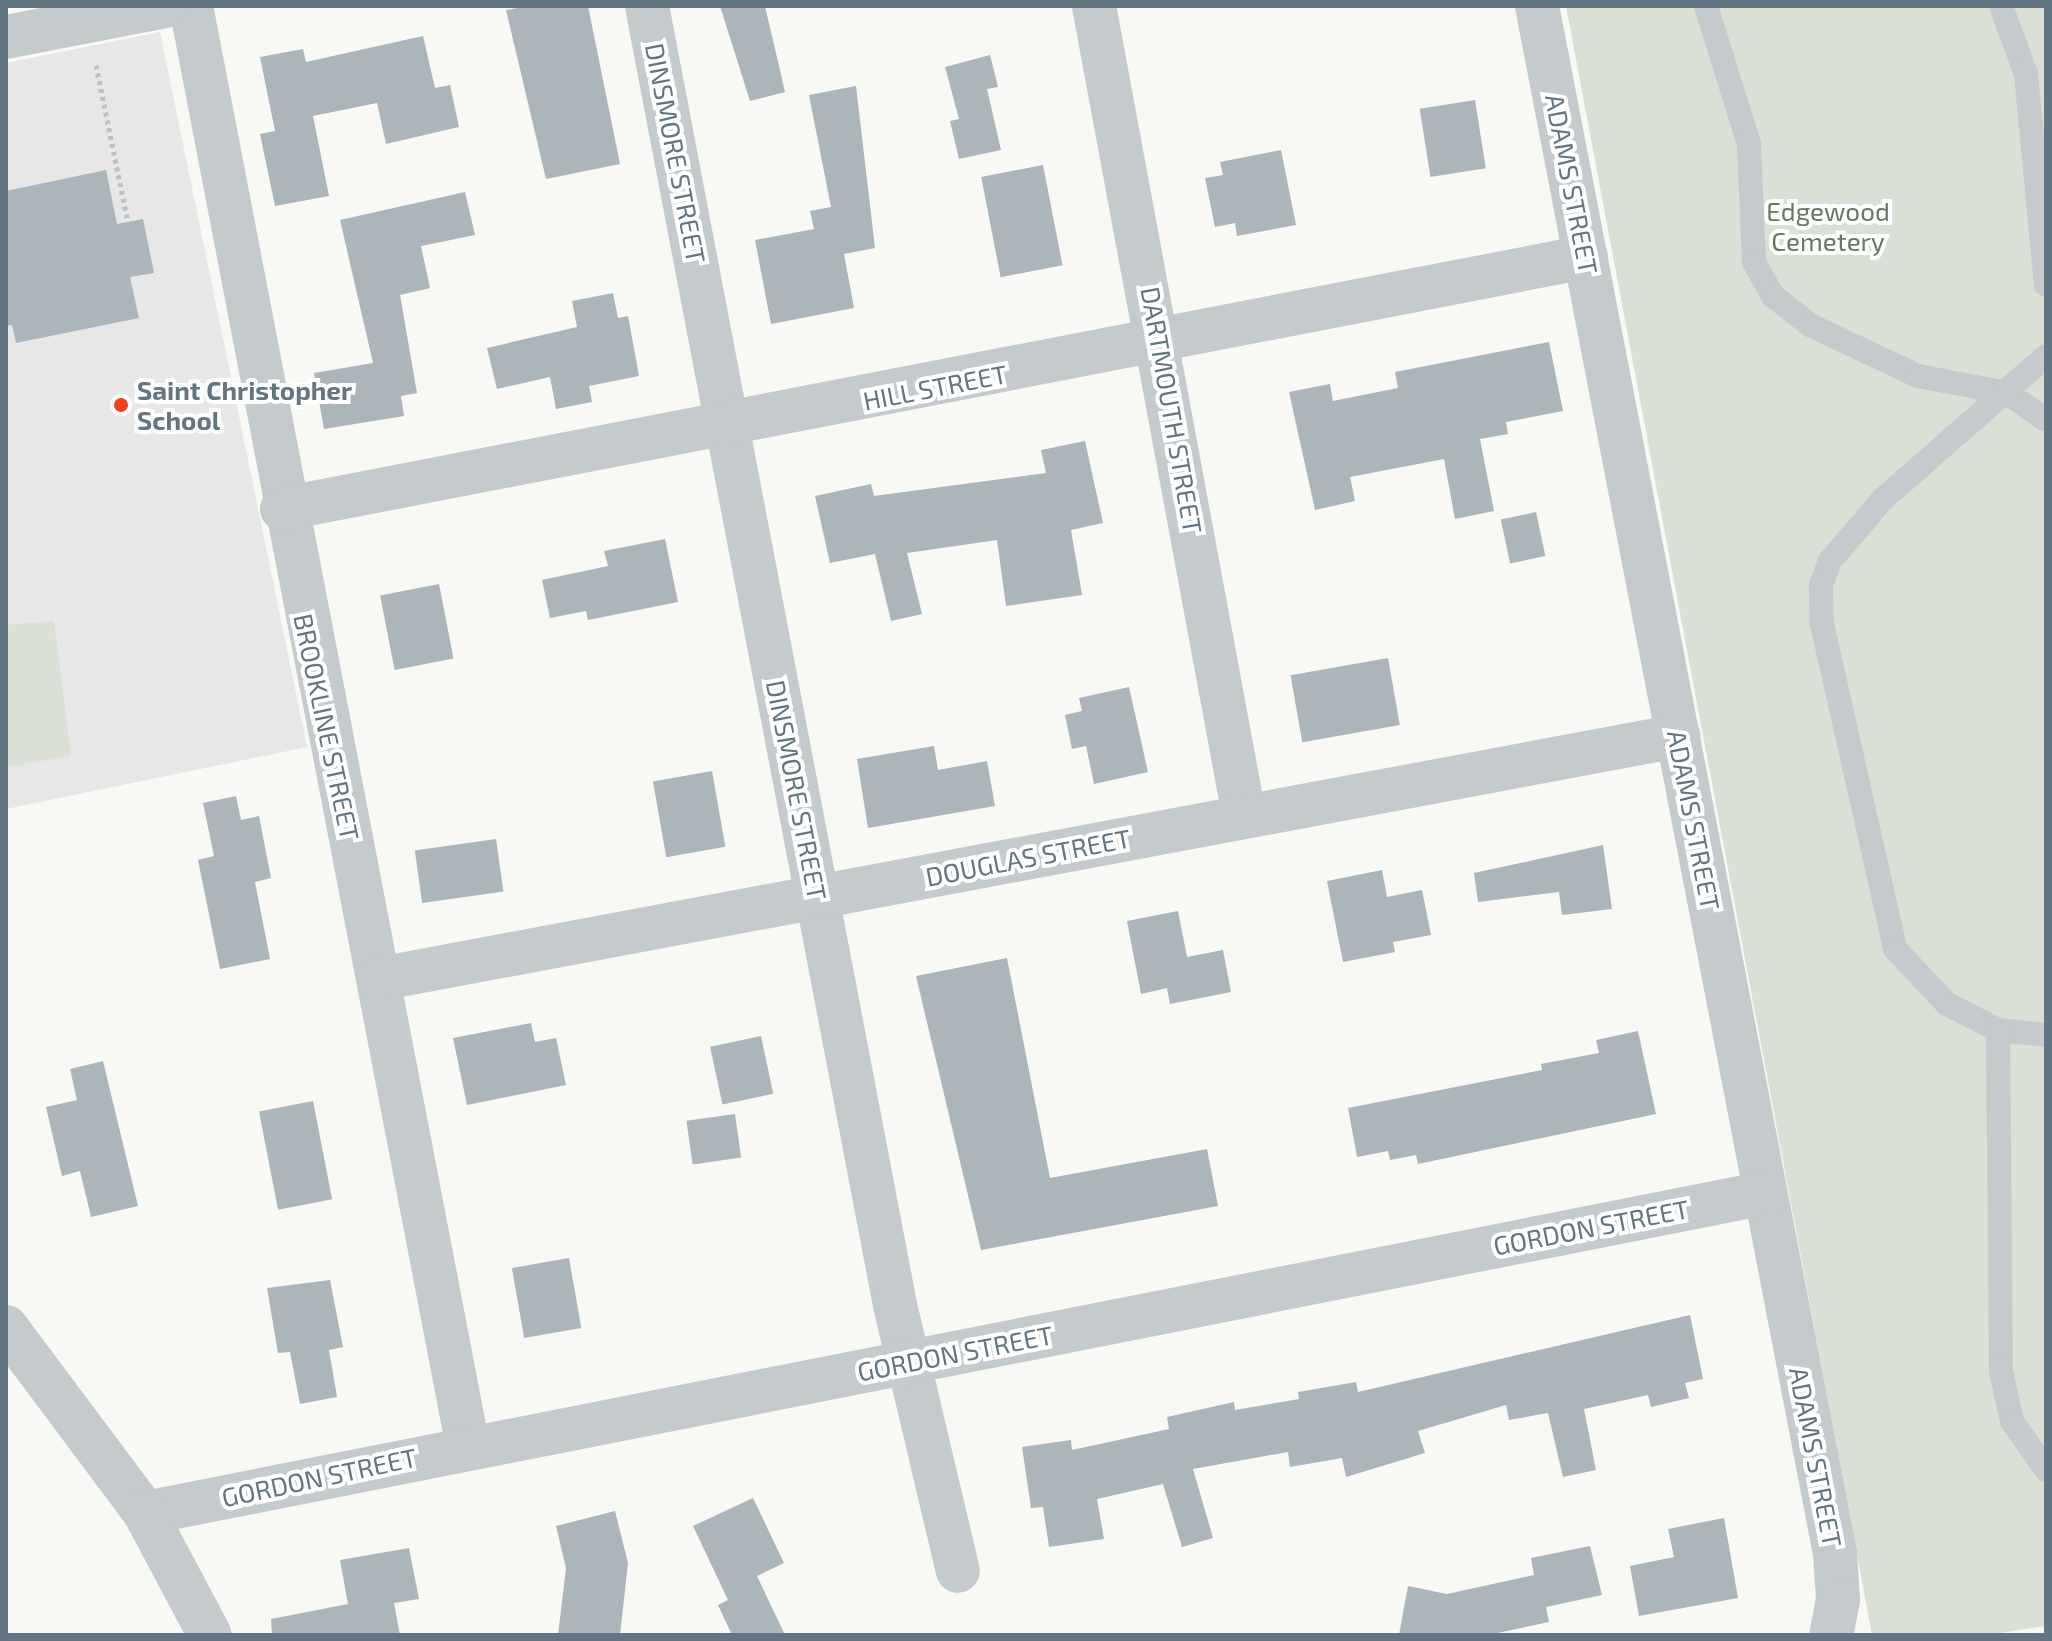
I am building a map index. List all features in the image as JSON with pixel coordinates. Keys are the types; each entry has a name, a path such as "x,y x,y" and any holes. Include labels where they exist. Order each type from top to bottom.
{"street":[{"path":"6,37 166,6"},
{"name":"BROOKLINE STREET","path":"191,6 282,509 379,979 468,1447"},
{"name":"DINSMORE STREET","path":"647,6 817,898 958,1571"},
{"name":"DARTMOUTH STREET","path":"1094,6 1161,342 1244,815"},
{"name":"ADAMS STREET","path":"1537,6 1835,1553 1838,1600 1831,1635"},
{"name":"HILL STREET","path":"282,509 727,428 1586,257"},
{"name":"DOUGLAS STREET","path":"379,979 1678,736"},
{"name":"GORDON STREET","path":"145,1513 1765,1193"},
{"path":"6,1327 145,1513 210,1635"}],"lane":[{"path":"1706,6 1749,144 1754,262 1773,296 1810,325 1918,376 2007,393 2046,420"},
{"path":"2001,6 2026,74 2046,285"},
{"path":"2046,356 1883,499 1830,561 1821,585 1822,624 1895,949 1947,1004 1998,1030 2046,1035"},
{"path":"1998,1030 2001,1371 2012,1421 2046,1470"}],"path":[{"path":"96,65 128,222"}],"shaded area":[{"name":"Saint Christopher School","path":"160,32 307,747 6,809 6,63"}],"green space":[{"name":"Edgewood Cemetery","path":"1566,6 2046,6 2046,1626 1986,1635 1872,1635"},
{"path":"54,621 71,756 6,767 6,625"}],"building":[{"path":"528,6 588,6 620,164 546,179 506,10"},
{"path":"720,6 765,6 785,92 750,101"},
{"path":"423,36 435,88 450,85 459,127 386,144 377,103 313,116 329,196 275,206 260,134 275,131 260,57 303,49 306,62"},
{"path":"990,55 998,87 987,89 1001,150 959,159 950,121 959,119 945,67"},
{"path":"856,86 875,248 844,254 854,308 771,324 755,240 814,229 810,211 831,207 809,95"},
{"path":"1475,100 1486,168 1430,177 1420,109"},
{"path":"1281,150 1296,225 1237,236 1235,223 1215,227 1205,178 1223,175 1220,162"},
{"path":"1043,165 1062,265 1001,277 981,177"},
{"path":"106,170 117,224 143,219 154,273 130,277 139,318 16,343 12,325 6,326 6,191"},
{"path":"465,192 475,235 421,246 430,288 400,295 417,393 401,396 404,416 324,429 314,373 373,363 340,220"},
{"path":"613,293 618,318 628,316 639,376 589,386 592,402 556,409 550,377 497,389 487,348 577,327 572,301"},
{"path":"1549,342 1563,411 1506,422 1508,434 1480,439 1494,511 1455,519 1444,459 1350,477 1355,501 1315,510 1289,392 1330,384 1333,401 1398,388 1395,372"},
{"path":"1085,441 1103,523 1071,530 1082,595 1006,606 997,540 907,553 922,614 891,621 875,554 830,563 815,496 871,484 874,496 1046,473 1041,450"},
{"path":"1536,512 1545,556 1510,564 1501,519"},
{"path":"665,539 678,602 588,620 586,611 550,618 542,580 608,566 604,551"},
{"path":"439,584 454,659 395,670 380,595"},
{"path":"1388,658 1400,725 1302,742 1291,675"},
{"path":"1129,687 1148,772 1094,784 1086,746 1072,749 1065,715 1082,711 1079,698"},
{"path":"934,746 938,770 987,761 995,806 868,828 857,759"},
{"path":"712,771 725,847 666,857 653,781"},
{"path":"236,796 241,820 259,816 271,878 255,882 270,959 220,969 198,860 214,856 203,803"},
{"path":"496,839 503,891 422,903 415,850"},
{"path":"1603,845 1612,909 1562,915 1559,892 1478,902 1474,873"},
{"path":"1382,870 1387,897 1422,890 1431,935 1393,942 1395,952 1343,962 1327,881"},
{"path":"1178,911 1187,957 1223,950 1231,992 1170,1004 1167,988 1141,994 1127,921"},
{"path":"1007,958 1050,1178 1207,1149 1218,1206 981,1250 916,976"},
{"path":"531,1023 535,1042 556,1038 566,1085 467,1105 453,1038"},
{"path":"1638,1031 1656,1114 1418,1164 1416,1155 1390,1160 1388,1151 1357,1157 1348,1108 1542,1070 1541,1064 1599,1053 1596,1040"},
{"path":"761,1036 773,1094 722,1105 710,1047"},
{"path":"103,1061 138,1206 91,1217 80,1171 62,1176 46,1107 77,1100 70,1069"},
{"path":"313,1101 332,1199 278,1210 259,1111"},
{"path":"735,1114 741,1158 693,1164 686,1121"},
{"path":"569,1258 581,1328 524,1338 512,1268"},
{"path":"330,1280 343,1347 329,1350 337,1397 300,1404 290,1352 278,1353 267,1288"},
{"path":"1690,1315 1703,1379 1685,1383 1689,1398 1651,1407 1648,1395 1584,1409 1596,1470 1563,1477 1548,1413 1509,1420 1506,1405 1418,1431 1425,1453 1346,1477 1342,1458 1290,1467 1288,1452 1193,1469 1213,1538 1182,1547 1163,1484 1097,1499 1104,1539 1049,1547 1043,1507 1031,1508 1022,1447 1071,1440 1072,1450 1169,1429 1167,1417 1234,1402 1235,1410 1299,1399 1298,1392 1356,1382 1358,1392"},
{"path":"753,1498 784,1563 757,1576 785,1635 732,1635 718,1605 728,1600 693,1526"},
{"path":"615,1511 628,1563 620,1635 558,1635 566,1568 556,1526"},
{"path":"1724,1518 1738,1598 1639,1616 1630,1566 1674,1557 1668,1529"},
{"path":"1590,1546 1602,1595 1546,1607 1549,1622 1488,1635 1399,1635 1408,1586 1447,1594 1534,1575 1531,1558"},
{"path":"409,1548 419,1599 394,1603 400,1635 272,1635 271,1619 348,1604 340,1560"}],"place":[{"name":"Saint Christopher School","path":"121,405"}]}
